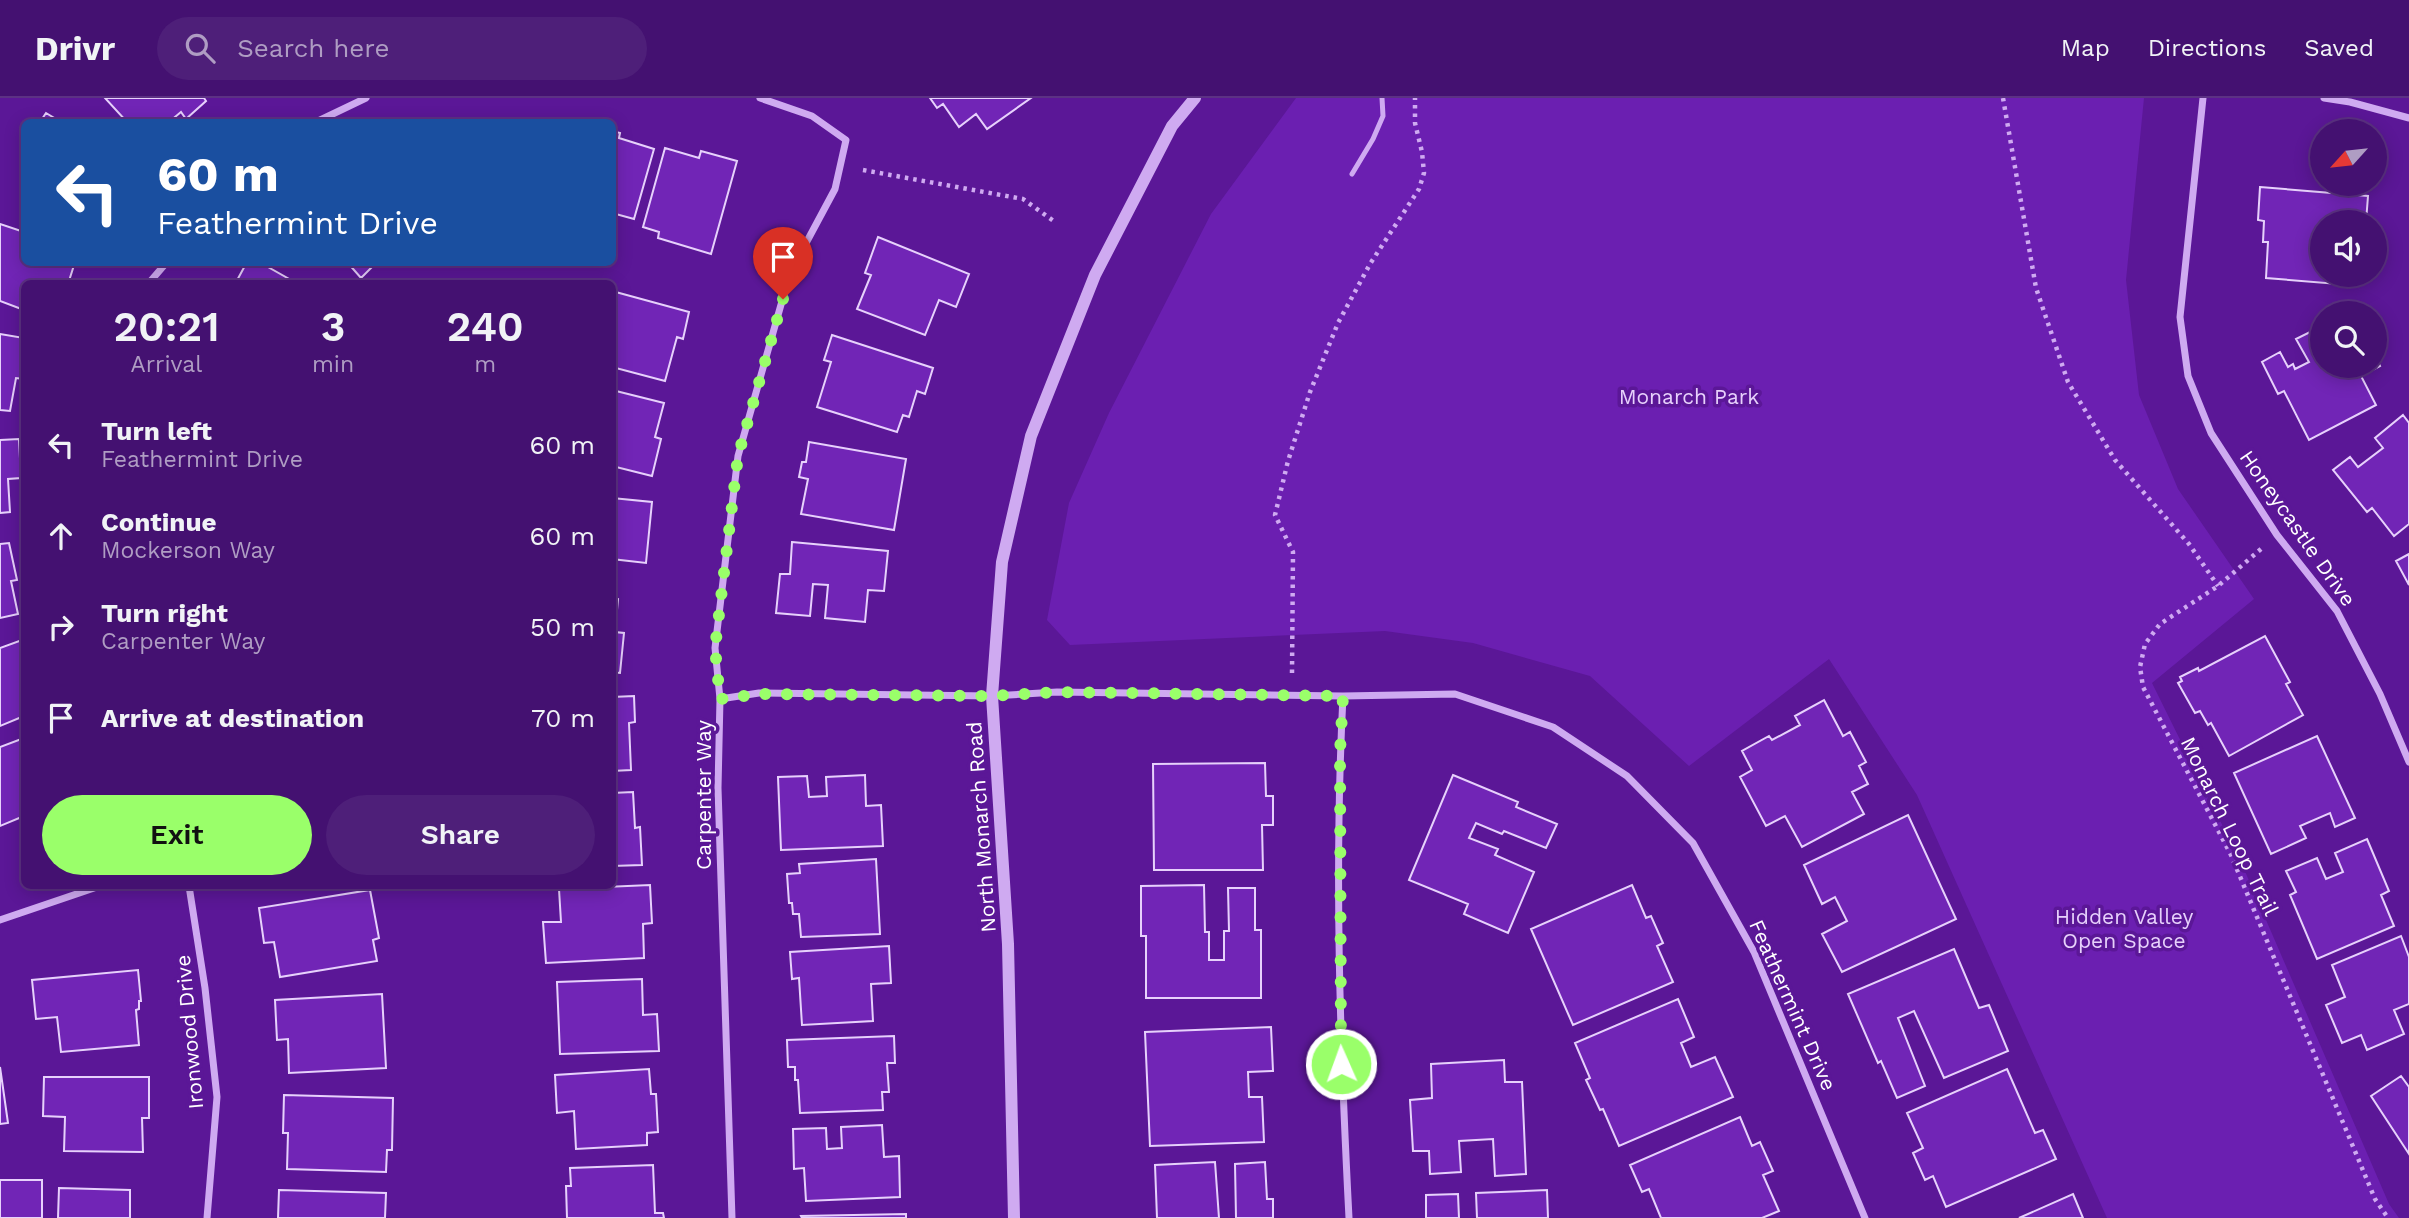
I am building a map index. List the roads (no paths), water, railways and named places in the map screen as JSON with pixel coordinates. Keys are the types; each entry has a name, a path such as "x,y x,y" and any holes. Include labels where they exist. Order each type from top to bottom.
{"street":[{"path":"322,119 366,98"},
{"name":"Carpenter Way","path":"732,1218 718,788 720,699 715,648 738,456 790,273 835,189 846,140 811,116 760,98"},
{"name":"North Monarch Road","path":"1013,1218 1008,944 992,696 1002,562 1031,436 1095,275 1172,126 1195,98"},
{"name":"Honeycastle Drive","path":"2203,98 2180,317 2188,376 2211,433 2277,535 2337,611 2380,695 2409,762"},
{"path":"2324,98 2409,118"},
{"path":"151,280 164,266"},
{"name":"Feathermint Drive","path":"720,699 759,694 1455,694 1553,727 1627,776 1693,843 1754,953 1865,1218"},
{"path":"1343,696 1340,752 1340,1038 1349,1218"},
{"path":"0,920 91,889"},
{"name":"Ironwood Drive","path":"189,889 205,988 217,1097 206,1218"}],"lane":[{"path":"1352,174 1383,116 1382,98"}],"park label":[{"name":"Monarch Park","path":"1689,396"},
{"name":"Hidden Valley Open Space","path":"2124,928"}]}
